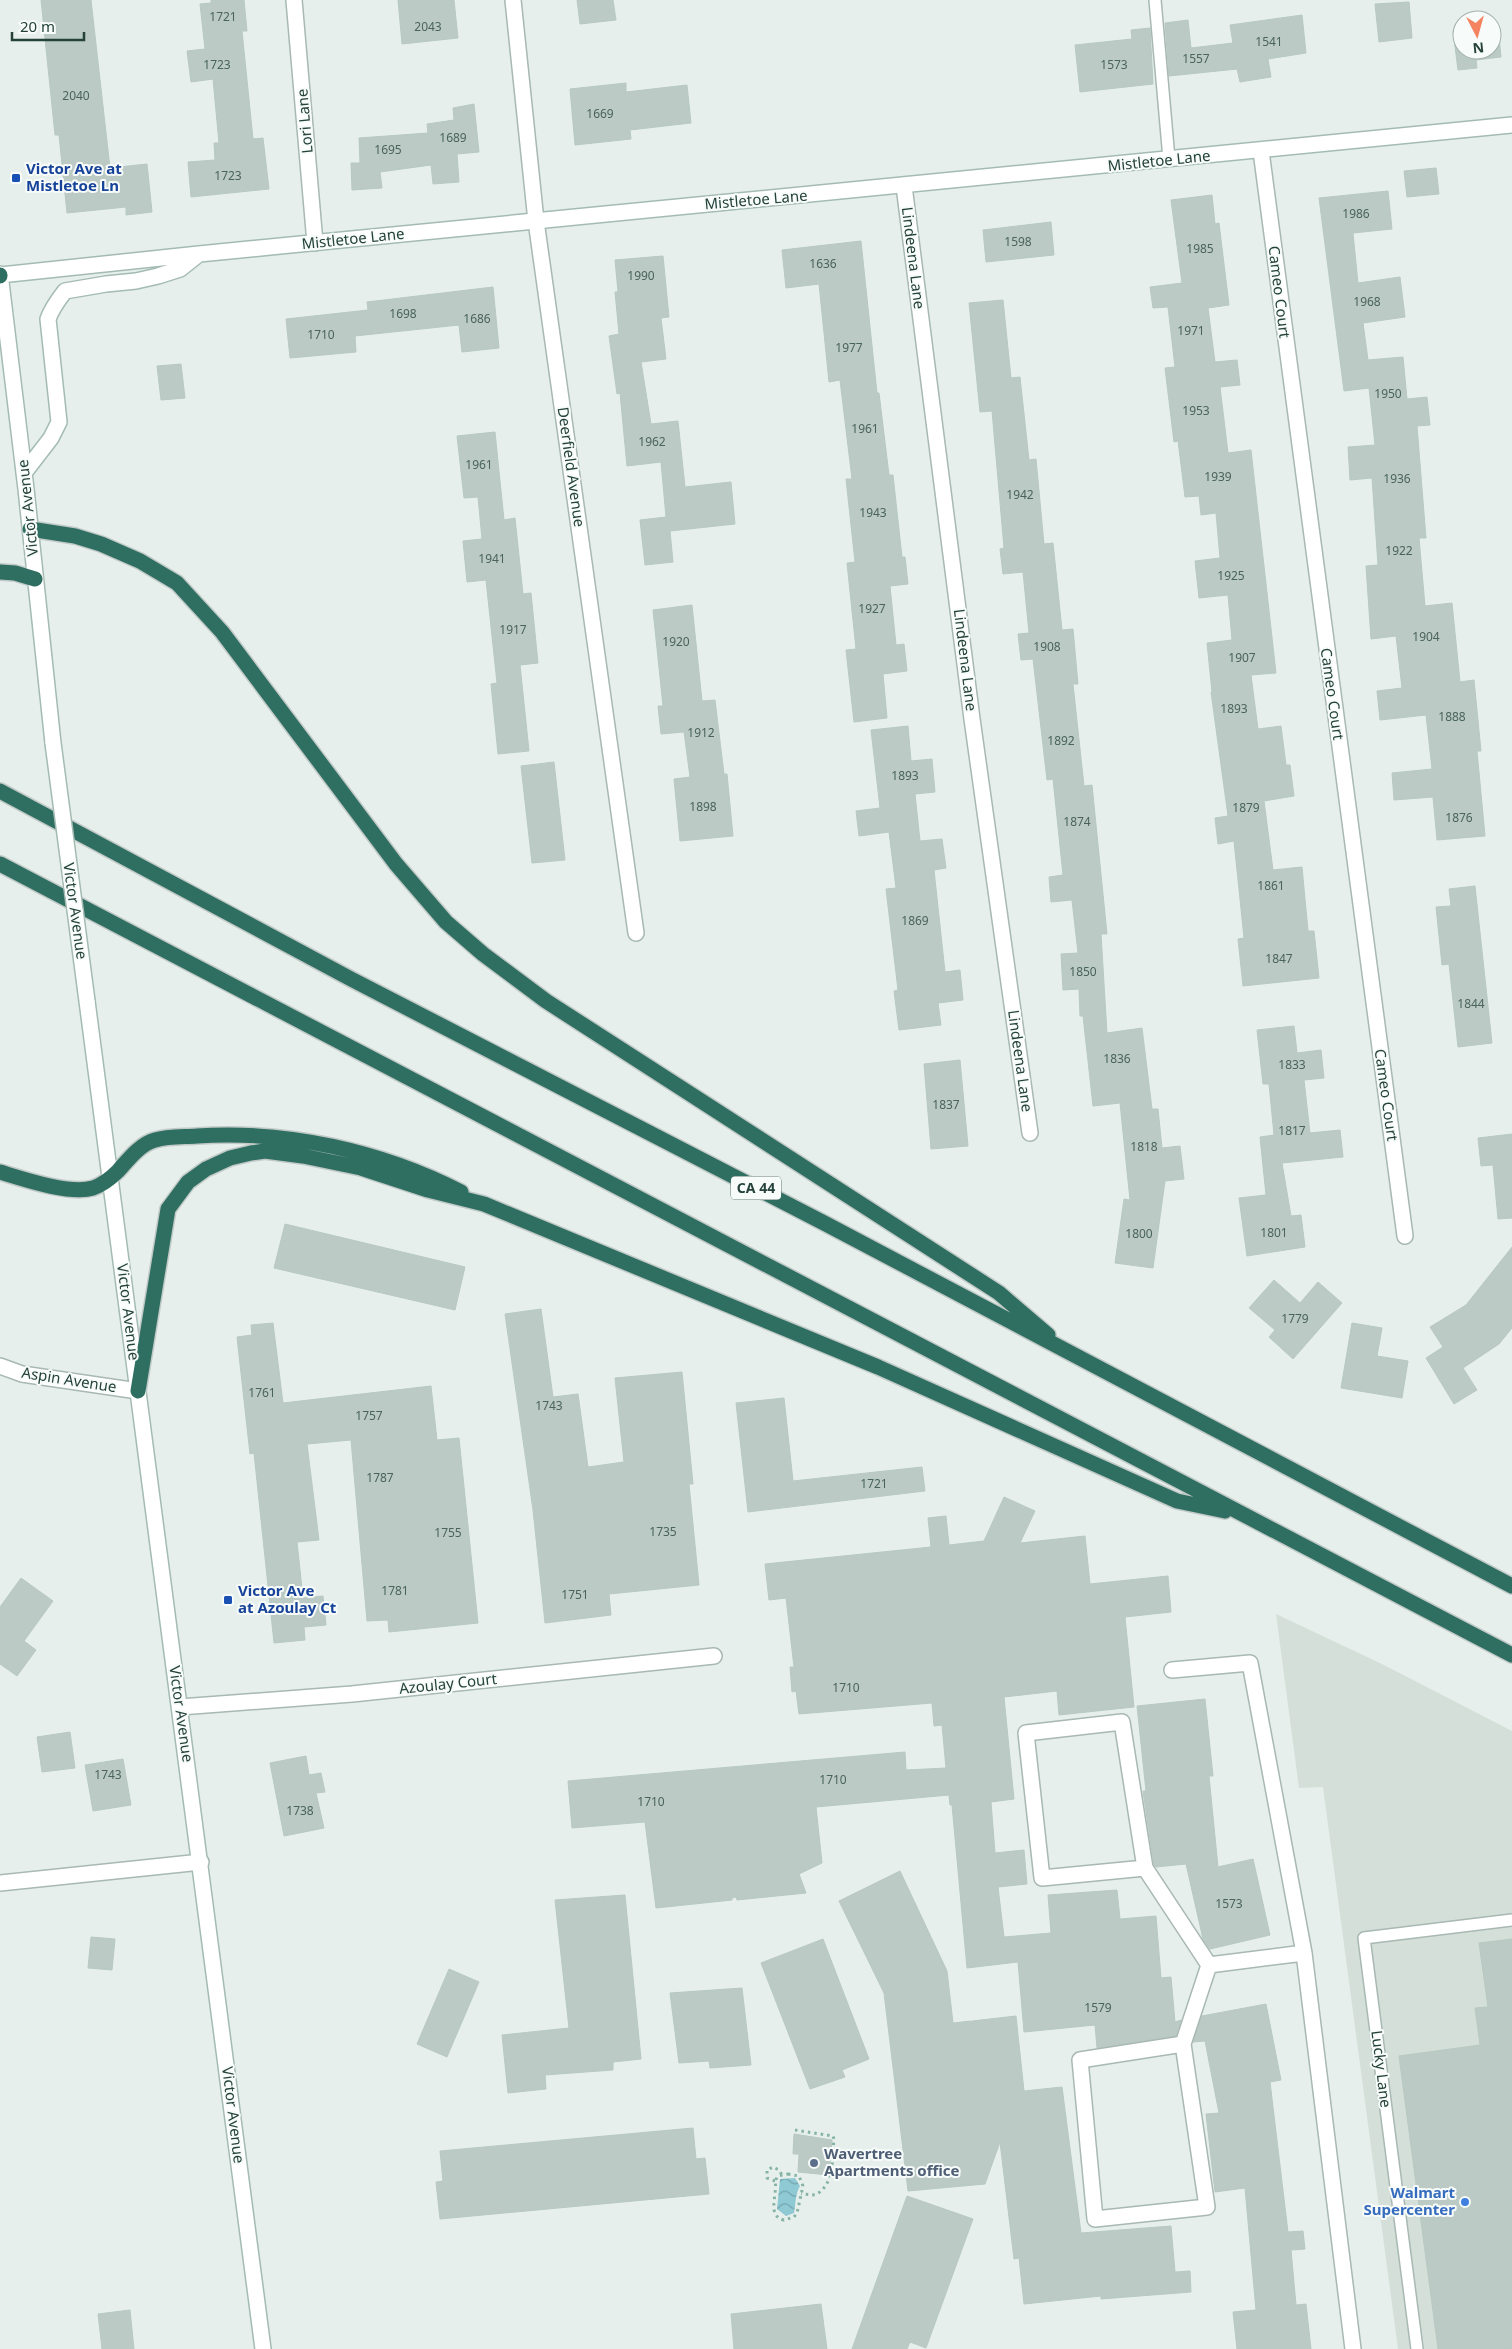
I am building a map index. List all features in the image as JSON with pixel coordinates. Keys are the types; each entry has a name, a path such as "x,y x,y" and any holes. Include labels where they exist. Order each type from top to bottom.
{"highway":[{"path":"30,530 75,536 101,544 140,561 177,583 222,632 396,864 446,922 483,954 546,1001 999,1293 1070,1354"},
{"path":"0,572 35,579"},
{"name":"CA 44","path":"0,791 351,978 826,1224 1512,1586"},
{"path":"0,864 1512,1655"},
{"path":"0,1172 80,1190 94,1188 111,1178 142,1147 154,1140 220,1135 287,1139 360,1153 431,1177 484,1204 878,1367 1177,1501 1242,1514"},
{"path":"138,1391 168,1209 188,1182 206,1169 230,1158 251,1153 265,1152 304,1156 362,1168 428,1190 484,1204"}],"street":[{"name":"Lori Lane","path":"294,0 315,243"},
{"name":"Deerfield Avenue","path":"514,0 536,221 636,933"},
{"name":"Mistletoe Lane","path":"0,275 1512,126"},
{"name":"Cameo Court","path":"1261,151 1405,1236"},
{"name":"Lindeena Lane","path":"904,186 972,719 1030,1133"},
{"path":"24,473 51,438 59,422 48,320 51,310 63,294 66,291 158,276 180,269 199,254"},
{"name":"Victor Avenue","path":"0,275 24,473 53,743 201,1862 263,2349"},
{"name":"Aspin Avenue","path":"0,1366 22,1374 138,1391"},
{"name":"Azoulay Court","path":"180,1708 362,1693 714,1656"},
{"path":"1172,1670 1250,1663 1304,1953 1353,2349"},
{"path":"1145,1868 1042,1878 1026,1733 1122,1722 1145,1868 1208,1965"},
{"path":"0,1883 201,1862"},
{"path":"1208,1965 1304,1953"},
{"path":"1183,2044 1080,2060 1096,2219 1207,2207 1183,2044 1208,1965"}],"lane":[{"path":"1155,0 1169,159"},
{"name":"Lucky Lane","path":"1417,2349 1364,1938 1512,1920"}],"path":[{"path":"795,2130 833,2136 834,2139 831,2174 826,2186 815,2195 801,2194"},
{"path":"775,2181 767,2178 767,2170 773,2167 779,2170 782,2175"},
{"path":"782,2175 799,2176 803,2186 797,2213 789,2219 780,2219 776,2216 773,2207 776,2195 775,2181 782,2175"}],"shaded area":[{"path":"1276,1614 1384,1665 1512,1731 1512,2349 1398,2349 1323,1787 1299,1788"}],"water":[{"path":"795,2178 800,2186 796,2196 794,2213 786,2216 777,2209 780,2179"}],"building":[{"path":"41,0 91,0 110,168 147,164 152,212 126,215 126,207 67,213 59,135 55,135"},
{"path":"211,0 244,0 247,31 242,31 253,139 263,138 269,189 191,197 188,162 215,160 214,143 219,143 213,79 191,82 187,51 205,49 200,4 211,3"},
{"path":"398,0 454,0 458,38 402,44"},
{"path":"577,0 613,0 616,20 580,24"},
{"path":"1409,2 1412,38 1379,42 1375,4"},
{"path":"1302,15 1306,53 1268,59 1271,77 1240,82 1237,69 1169,76 1165,23 1188,20 1191,48 1233,43 1230,25"},
{"path":"1150,28 1153,84 1080,92 1075,45 1132,39 1131,30"},
{"path":"1457,60 1476,60 1477,68 1458,70"},
{"path":"626,83 626,92 687,85 691,123 630,130 631,139 575,145 570,89"},
{"path":"474,104 479,152 457,154 459,182 433,184 431,165 380,172 382,188 352,190 351,163 360,163 359,138 428,133 427,124 454,120 453,108"},
{"path":"1436,168 1439,194 1407,197 1404,171"},
{"path":"1388,191 1392,229 1353,233 1358,283 1400,277 1405,317 1363,323 1368,360 1403,357 1407,399 1427,397 1430,425 1417,426 1426,538 1419,538 1425,606 1452,603 1460,682 1474,680 1481,751 1477,751 1485,836 1437,840 1433,797 1394,800 1392,773 1432,769 1426,715 1380,720 1377,691 1402,688 1396,636 1371,639 1366,566 1378,565 1372,478 1350,480 1348,447 1375,445 1369,388 1344,391 1319,198"},
{"path":"1212,195 1215,224 1219,223 1229,305 1208,308 1215,362 1237,360 1240,385 1220,387 1228,453 1251,450 1276,673 1251,675 1258,729 1281,726 1286,765 1290,765 1294,796 1264,801 1273,870 1302,867 1308,931 1314,931 1319,978 1243,986 1238,939 1244,938 1234,841 1218,844 1215,818 1228,816 1211,692 1207,643 1232,640 1228,595 1199,598 1195,561 1220,558 1216,513 1201,515 1199,496 1185,497 1178,441 1174,442 1165,368 1175,367 1168,307 1153,308 1150,287 1182,283 1171,200"},
{"path":"1051,222 1054,255 986,262 983,230"},
{"path":"861,241 877,393 879,393 889,475 893,475 902,557 905,557 908,584 890,586 896,645 904,644 907,671 883,674 887,718 854,722 846,650 856,649 847,563 855,562 846,479 852,479 840,380 829,382 819,284 786,288 782,250"},
{"path":"663,256 669,317 661,318 666,359 641,362 651,424 678,421 685,487 731,482 735,524 670,531 673,562 645,565 640,520 666,517 661,462 627,466 620,393 617,394 609,336 619,334 615,292 618,292 615,260"},
{"path":"493,287 499,348 462,352 459,325 355,336 356,352 290,358 286,319 368,310 367,302"},
{"path":"1003,300 1011,378 1020,377 1029,460 1036,459 1044,544 1053,543 1062,630 1073,629 1078,684 1073,684 1084,786 1092,785 1107,934 1101,934 1107,1033 1142,1028 1152,1109 1158,1109 1162,1148 1180,1146 1184,1179 1165,1181 1153,1268 1115,1263 1124,1199 1130,1200 1120,1103 1093,1106 1083,1016 1080,1016 1079,989 1063,990 1061,954 1078,953 1072,900 1051,902 1049,877 1063,875 1053,779 1047,780 1033,659 1021,660 1018,634 1029,633 1023,572 1003,574 1000,549 1004,548 992,411 980,412 969,303"},
{"path":"181,364 185,398 161,400 157,366"},
{"path":"495,432 504,520 515,518 523,594 531,593 538,663 520,665 529,751 498,754 491,684 497,683 486,580 467,582 463,541 482,539 478,497 464,498 457,436"},
{"path":"692,605 702,701 715,700 724,774 727,774 733,836 680,841 674,779 690,777 684,732 661,734 658,706 663,706 653,610"},
{"path":"908,726 911,761 932,759 935,792 915,794 920,841 942,839 946,868 934,870 945,972 960,970 963,1000 938,1003 941,1025 899,1030 894,991 898,990 886,889 896,888 889,832 859,836 856,811 880,808 871,730"},
{"path":"554,762 565,860 532,863 521,766"},
{"path":"1475,886 1492,1043 1458,1047 1449,964 1442,965 1436,907 1451,906 1449,889"},
{"path":"1294,1026 1297,1053 1321,1050 1324,1078 1304,1080 1310,1133 1340,1130 1343,1157 1282,1163 1291,1216 1301,1215 1305,1247 1247,1256 1239,1198 1266,1195 1260,1137 1274,1135 1269,1084 1263,1084 1257,1030"},
{"path":"960,1060 968,1146 931,1149 924,1064"},
{"path":"1512,1134 1512,1218 1498,1219 1493,1165 1481,1166 1478,1138"},
{"path":"285,1224 465,1267 455,1310 274,1268"},
{"path":"1512,1247 1512,1328 1499,1344 1463,1368 1477,1390 1454,1404 1426,1358 1443,1347 1430,1327 1466,1305"},
{"path":"1274,1280 1300,1303 1318,1282 1342,1303 1293,1359 1269,1337 1275,1330 1249,1308"},
{"path":"541,1309 553,1397 578,1394 588,1467 624,1462 615,1378 682,1372 693,1484 689,1484 699,1585 609,1594 611,1615 545,1623 533,1510 505,1314"},
{"path":"273,1323 283,1403 431,1386 437,1440 459,1438 478,1623 389,1632 388,1620 367,1621 351,1440 307,1444 319,1540 297,1542 303,1598 323,1596 326,1625 304,1627 305,1640 274,1643 254,1453 250,1454 237,1337 252,1335 251,1325"},
{"path":"1352,1323 1382,1328 1377,1356 1408,1361 1402,1398 1341,1388"},
{"path":"784,1398 793,1481 922,1467 925,1491 748,1512 736,1403"},
{"path":"1004,1497 1035,1511 1020,1543 1085,1536 1090,1584 1168,1576 1171,1612 1125,1617 1134,1707 1059,1715 1057,1691 1004,1697 1014,1799 991,1802 995,1853 1024,1850 1027,1884 998,1887 1004,1937 1051,1933 1048,1895 1117,1890 1120,1919 1156,1916 1161,1978 1171,1977 1175,2022 1181,2020 1176,2036 1097,2048 1095,2025 1024,2032 1018,1962 967,1968 952,1805 950,1805 949,1795 816,1807 822,1863 799,1874 806,1893 737,1900 736,1897 732,1898 732,1900 656,1908 645,1822 572,1828 568,1781 905,1752 906,1770 946,1768 942,1725 934,1726 932,1703 799,1714 796,1691 792,1692 790,1667 794,1667 786,1598 769,1600 765,1564 931,1547 928,1518 946,1516 949,1545 984,1541"},
{"path":"21,1578 53,1601 24,1641 36,1650 17,1676 0,1664 0,1607"},
{"path":"1205,1699 1213,1776 1209,1776 1218,1867 1253,1859 1270,1935 1210,1949 1203,1939 1186,1864 1156,1867 1154,1865 1143,1791 1146,1791 1137,1706"},
{"path":"70,1732 75,1768 42,1772 37,1737"},
{"path":"306,1756 309,1775 321,1773 325,1792 316,1793 324,1828 284,1836 270,1763"},
{"path":"123,1759 131,1805 93,1811 85,1765"},
{"path":"900,1871 947,1971 953,2023 971,2021 973,2025 972,2021 1016,2016 1024,2091 1062,2087 1081,2233 1171,2226 1175,2272 1190,2271 1191,2292 1101,2299 1101,2296 1024,2304 1019,2258 1014,2259 1000,2142 985,2184 908,2191 884,1993 839,1901"},
{"path":"625,1895 641,2059 613,2062 613,2070 545,2075 546,2089 508,2093 502,2035 569,2028 555,1900"},
{"path":"91,1937 115,1939 112,1970 88,1968"},
{"path":"823,1939 869,2059 842,2070 845,2077 810,2089 761,1963"},
{"name":"Walmart Supercenter","path":"1512,1939 1512,2349 1438,2349 1399,2056 1480,2045 1475,2008 1488,2007 1479,1943"},
{"path":"449,1969 479,1982 447,2057 417,2044"},
{"path":"742,1988 751,2065 710,2068 709,2061 679,2063 670,1993"},
{"path":"1266,2004 1281,2080 1270,2082 1288,2232 1303,2231 1305,2249 1291,2250 1296,2305 1306,2304 1311,2349 1237,2349 1233,2312 1256,2310 1245,2188 1215,2192 1206,2114 1219,2113 1205,2041 1193,2042 1202,2016"},
{"path":"693,2128 696,2159 705,2158 709,2194 440,2219 436,2182 443,2181 440,2151"},
{"name":"Wavertree Apartments office","path":"794,2134 832,2140 829,2175 798,2172 799,2154 793,2154"},
{"path":"907,2196 973,2219 926,2348 910,2342 907,2349 852,2349"},
{"path":"821,2304 827,2349 734,2349 731,2314"},
{"path":"130,2310 134,2349 102,2349 98,2314"}],"place":[{"name":"Victor Ave at Mistletoe Ln","path":"16,178"},
{"name":"Victor Ave at Azoulay Ct","path":"228,1600"},
{"name":"Wavertree Apartments office","path":"814,2163"},
{"name":"Walmart Supercenter","path":"1465,2202"}]}
